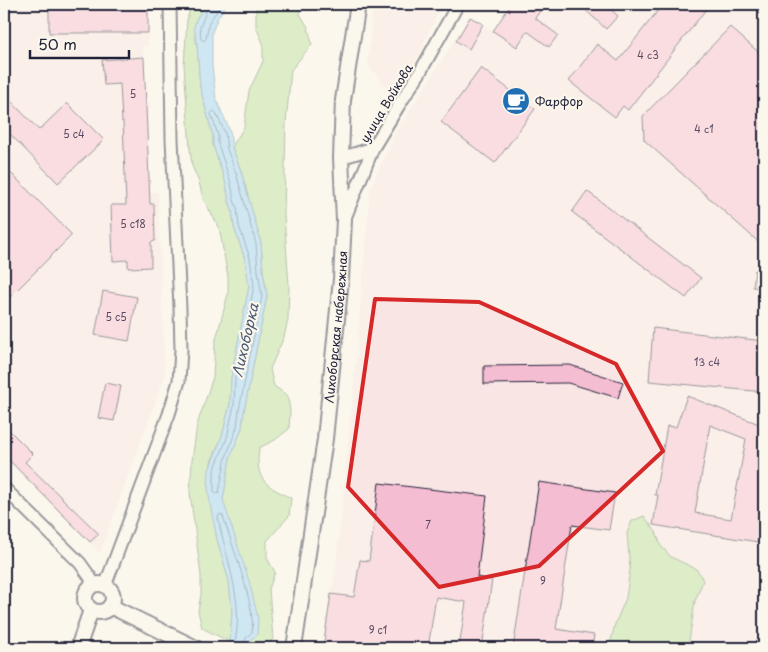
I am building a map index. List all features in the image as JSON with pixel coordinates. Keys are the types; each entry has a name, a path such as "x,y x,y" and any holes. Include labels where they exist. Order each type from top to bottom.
{"street":[{"path":"99,586 169,414 180,381 180,316 172,139 170,4"},
{"name":"Лихоборская набережная","path":"294,648 325,438 341,279 344,220 341,158 344,100 358,4"},
{"name":"улица Войкова","path":"344,220 373,148 419,74 458,4"},
{"path":"341,158 373,148"},
{"path":"4,488 80,563 99,586 111,592 110,606 102,612 91,610 85,602 85,597 90,588 99,586"},
{"path":"110,606 196,648"},
{"path":"78,648 91,610"}],"highlighted area":[{"path":"375,299 479,302 616,364 663,451 539,566 439,587 348,487"}],"shaded area":[{"path":"4,4 148,4 148,46 143,46 146,102 150,102 151,108 147,109 150,192 158,192 165,376 100,553 4,458"},
{"path":"373,4 442,4 416,61 394,97 368,65"},
{"path":"511,4 539,4 543,6 545,4 764,4 764,648 323,648 337,556 370,189 396,131 470,17 493,31"}],"green space":[{"path":"191,4 205,4 196,20 195,36 200,87 213,136 213,145 226,184 234,227 245,259 249,286 231,378 230,404 222,436 211,462 208,487 217,539 229,581 232,610 230,642 202,628 198,611 201,594 201,575 190,493 197,425 213,377 215,343 228,294 228,277 219,227 203,199 199,182 192,166 184,65 187,20"},
{"path":"256,4 300,4 300,14 308,27 312,44 291,70 286,123 284,215 289,285 288,320 284,337 270,369 274,386 288,396 290,412 289,429 275,440 259,448 258,459 260,474 263,480 274,489 291,498 289,516 267,541 267,558 275,572 269,589 273,639 266,648 249,647 250,640 223,500 230,458 242,428 267,296 261,243 241,171 232,147 244,127 249,91 263,61 263,43 256,27"},
{"path":"644,516 656,532 661,546 671,557 696,569 703,581 695,601 688,648 609,648 615,624 626,598 630,569 627,533 632,521"}],"water":[{"name":"Лихоборка","path":"205,4 227,4 218,17 212,32 212,66 216,99 230,131 232,147 241,171 261,243 267,296 242,428 230,458 223,500 249,581 258,618 257,635 250,640 248,648 228,648 232,610 229,581 217,539 208,487 209,470 222,436 230,404 231,378 249,286 245,259 234,227 226,184 213,145 213,136 200,87 194,27"}],"building":[{"path":"49,4 148,4 148,33 49,33"},
{"path":"511,4 545,4 535,18 558,35 549,47 527,31 517,47 493,31"},
{"path":"579,4 605,4 618,16 606,29"},
{"path":"663,4 710,4 628,110 623,106 615,117 569,81 597,44 618,61"},
{"path":"470,17 483,24 469,49 456,41"},
{"path":"730,27 764,57 764,247 644,140 643,116"},
{"path":"144,57 150,204 154,204 155,241 151,242 151,267 128,268 128,260 113,261 111,205 126,205 120,84 104,85 102,60"},
{"path":"481,68 535,109 495,163 441,122"},
{"path":"4,94 39,130 67,103 104,140 58,183 4,128"},
{"path":"4,166 72,235 4,303"},
{"path":"587,191 701,278 686,298 572,212"},
{"path":"755,270 764,272 764,288 753,287"},
{"path":"103,291 137,297 129,341 95,335"},
{"path":"653,328 764,341 764,392 649,381"},
{"path":"570,365 623,382 618,398 568,383 484,384 484,366"},
{"path":"105,383 121,386 114,421 98,418"},
{"path":"687,396 764,426 764,543 653,525 658,495 655,495 667,426 676,427","holes":["710,425 746,439 731,519 695,513"]},
{"path":"4,425 33,454 25,462 99,534 90,542 4,455"},
{"path":"539,482 615,493 609,530 572,525 556,629 594,635 592,648 513,648"},
{"path":"379,483 487,496 477,577 492,580 482,648 459,648 466,602 436,597 428,648 323,648 331,594 354,597 360,560 369,561"}],"place":[{"name":"Фарфор","path":"516,101"}]}
